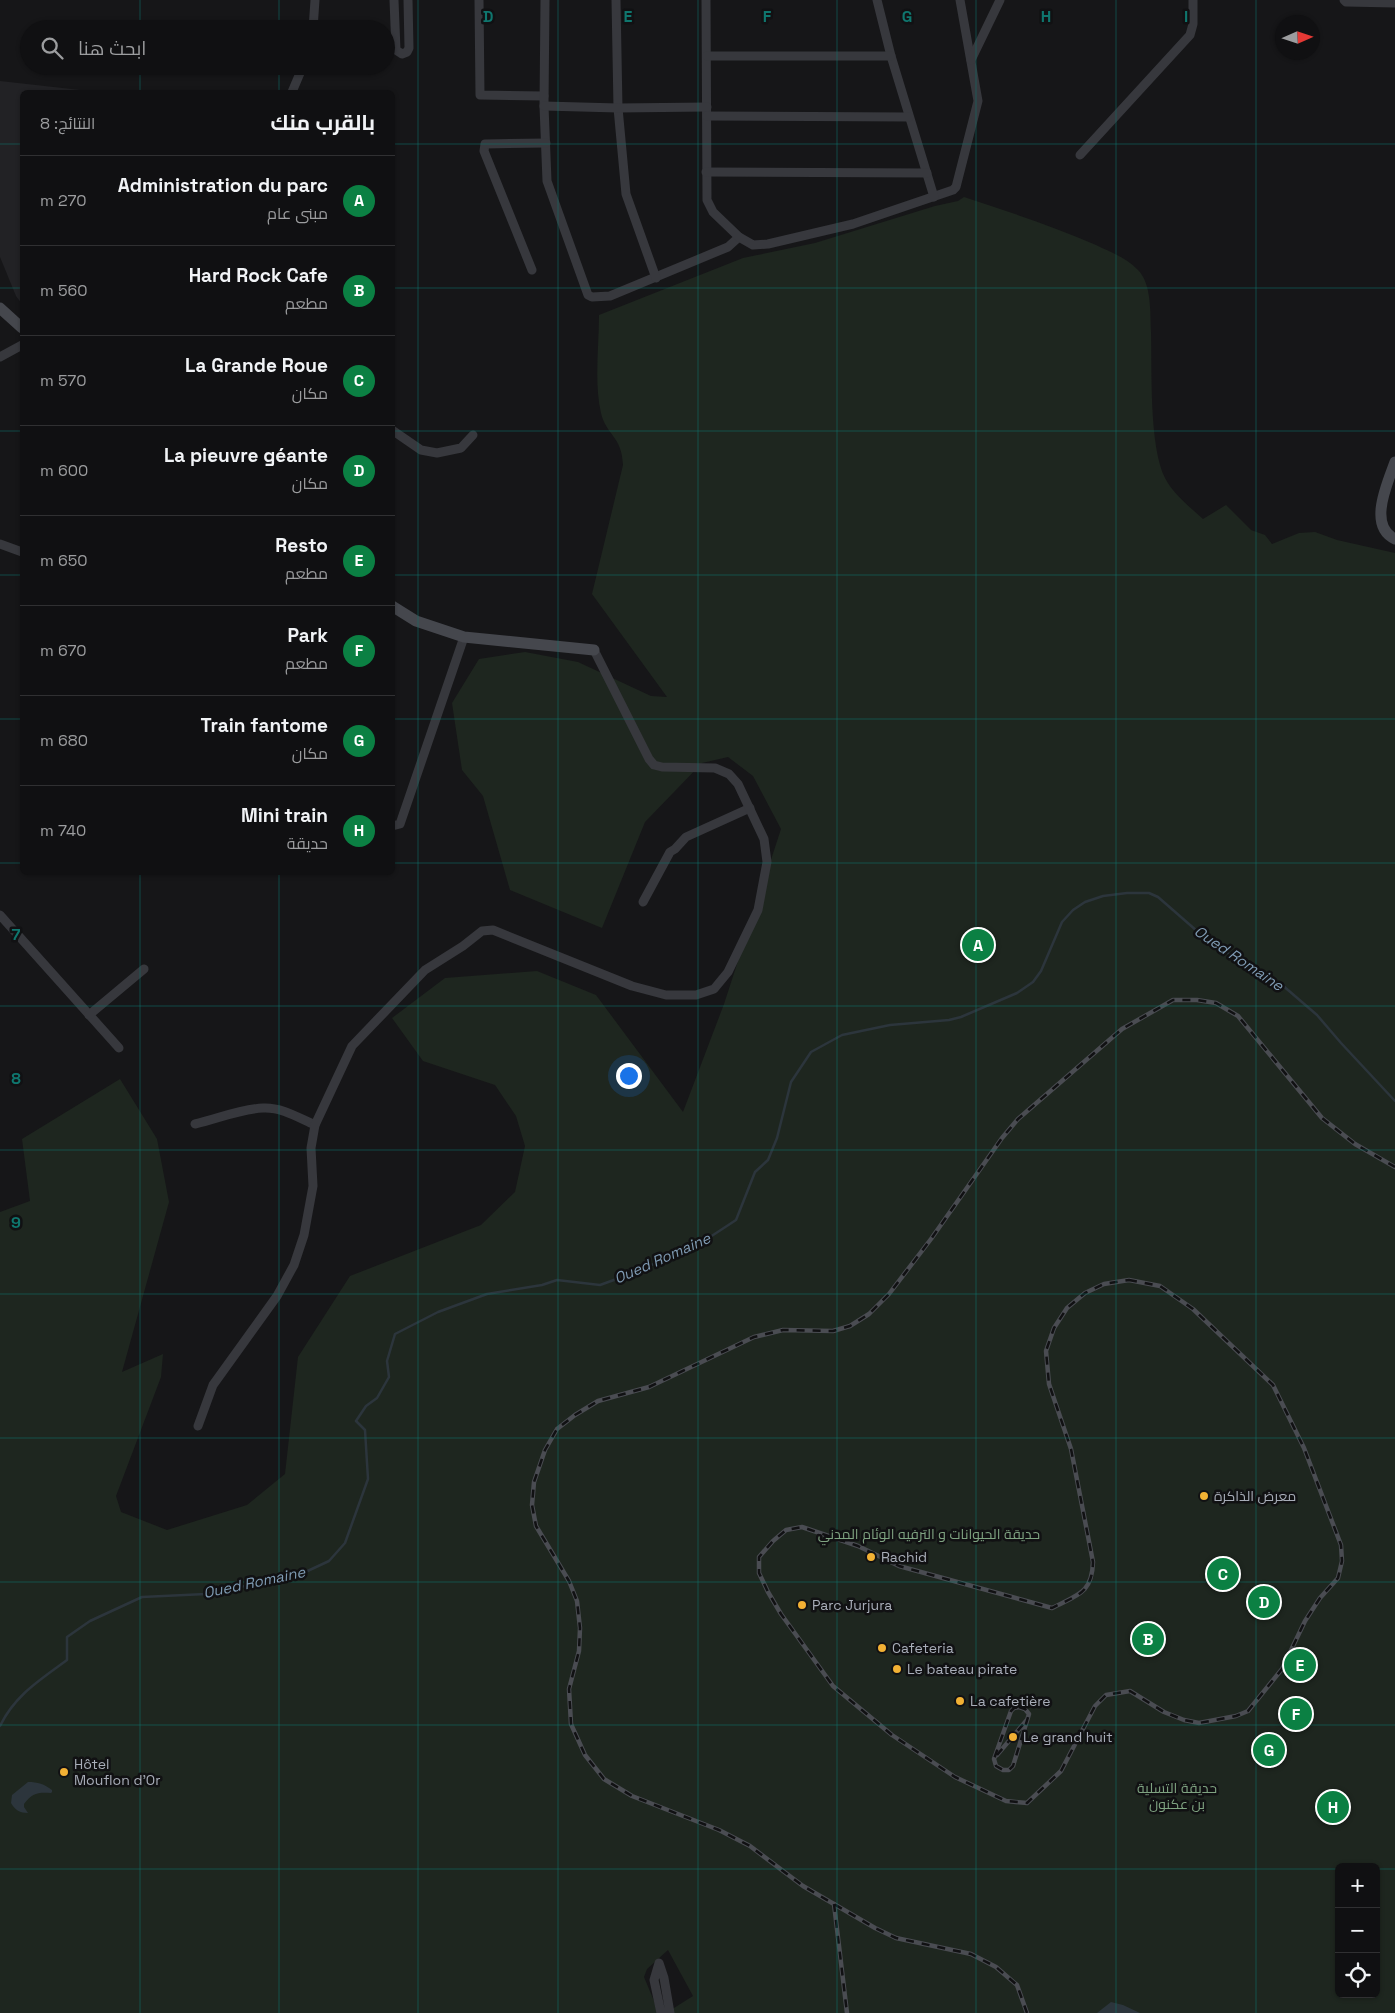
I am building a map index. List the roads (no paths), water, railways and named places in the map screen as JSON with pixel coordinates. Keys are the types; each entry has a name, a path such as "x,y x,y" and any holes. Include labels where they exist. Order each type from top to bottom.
{"street":[{"path":"314,20 316,0"},
{"path":"394,0 395,20"},
{"path":"395,25 396,50 402,54 409,48 408,0"},
{"path":"480,0 480,96 618,108 707,106"},
{"path":"545,0 544,101 547,180 588,295 592,297 610,296 728,247 739,237"},
{"path":"616,0 618,108 626,194 656,278"},
{"path":"706,0 707,200 713,212 739,237 753,245 768,244 853,224 934,197 956,187 978,107 960,0"},
{"path":"877,0 891,56 934,197"},
{"path":"971,60 1000,0"},
{"path":"1080,155 1190,35 1193,24 1193,0"},
{"path":"1344,0 1346,2 1395,4"},
{"path":"707,56 891,56"},
{"path":"293,90 299,75"},
{"path":"707,116 909,117"},
{"path":"532,270 484,151 484,146 485,144 546,143"},
{"path":"706,172 927,173"},
{"path":"0,308 20,326"},
{"path":"0,357 20,346"},
{"path":"395,432 421,450 437,453 461,448 473,435"},
{"path":"1395,462 1380,508 1383,526 1392,538 1395,539"},
{"path":"0,544 20,551"},
{"path":"198,1426 213,1385 277,1296 294,1265 304,1235 313,1186 311,1148 315,1125 357,1040 426,970 482,931 494,930 632,986 666,995 696,996 714,989 728,972 758,910 767,862 764,839 738,784 729,774 715,768 662,768 654,765 649,759 594,650 464,636 416,621 395,608"},
{"path":"395,825 400,824 464,636"},
{"path":"643,902 670,852 676,849 686,837 750,808"},
{"path":"0,915 119,1048"},
{"path":"89,1015 144,969"},
{"path":"195,1124 229,1114 264,1108 288,1112 315,1125"},
{"path":"660,2013 654,1980 659,1963 664,1978 670,2013"}],"waterway":[{"name":"Oued Romaine","path":"0,1726 13,1705 29,1689 67,1660 67,1637 90,1621 142,1597 206,1594 299,1575 329,1561 345,1543 368,1479 365,1430 356,1421 366,1406 377,1398 389,1377 387,1361 395,1334 438,1312 487,1294 542,1285 557,1280 600,1285 636,1272 704,1241 736,1220 755,1172 768,1160 777,1138 791,1082 811,1052 842,1035 890,1025 949,1020 961,1017 1017,993 1033,982 1041,971 1062,922 1073,910 1085,902 1103,896 1127,893 1149,893 1158,897 1205,938 1235,958 1281,984 1317,1015 1395,1101"}],"railway":[{"path":"1027,2013 1017,1985 996,1967 971,1954 896,1938 875,1928 803,1886 750,1846 719,1830 632,1796 604,1779 585,1755 571,1724 569,1689 579,1651 580,1628 577,1601 569,1581 536,1526 532,1505 534,1482 545,1450 557,1429 598,1401 649,1387 754,1337 783,1330 833,1331 850,1326 869,1314 889,1294 931,1239 1002,1138 1018,1119 1122,1029 1173,1000 1197,1000 1216,1003 1238,1016 1322,1118 1355,1144 1395,1167"},
{"path":"1129,1280 1160,1286 1193,1309 1273,1385 1304,1448 1341,1545 1342,1561 1338,1578 1320,1598 1305,1621 1282,1669 1248,1711 1236,1716 1199,1723 1184,1720 1164,1712 1130,1691 1106,1695 1095,1706 1061,1771 1027,1803 1006,1801 955,1777 892,1735 833,1686 781,1614 768,1592 759,1573 759,1557 786,1530 802,1527 858,1546 899,1566 1052,1608 1082,1592 1090,1581 1093,1562 1071,1449 1049,1384 1046,1351 1054,1328 1067,1308 1085,1293 1104,1284 1129,1280"},
{"path":"1019,1707 1025,1709 1029,1714 1013,1766 1009,1770 1003,1770 996,1766 994,1759 1011,1711 1019,1707"},
{"path":"997,1755 1026,1721"},
{"path":"834,1904 847,2013"}],"place":[{"name":"Administration du parc","path":"978,945"},
{"name":"معرض الذاكرة","path":"1204,1496"},
{"name":"Rachid","path":"871,1557"},
{"name":"La Grande Roue","path":"1223,1574"},
{"name":"La pieuvre géante","path":"1264,1602"},
{"name":"Parc Jurjura","path":"802,1605"},
{"name":"Hard Rock Cafe","path":"1148,1639"},
{"name":"Cafeteria","path":"882,1648"},
{"name":"Resto","path":"1300,1665"},
{"name":"Le bateau pirate","path":"897,1669"},
{"name":"La cafetière","path":"960,1701"},
{"name":"Park","path":"1296,1714"},
{"name":"Le grand huit","path":"1013,1737"},
{"name":"Train fantome","path":"1269,1750"},
{"name":"Hôtel Mouflon d'Or","path":"64,1772"},
{"name":"Mini train","path":"1333,1807"}],"park label":[{"name":"حديقة الحيوانات و الترفيه الوئام المدني","path":"929,1534"},
{"name":"حديقة التسلية بن عكنون","path":"1177,1796"}]}
